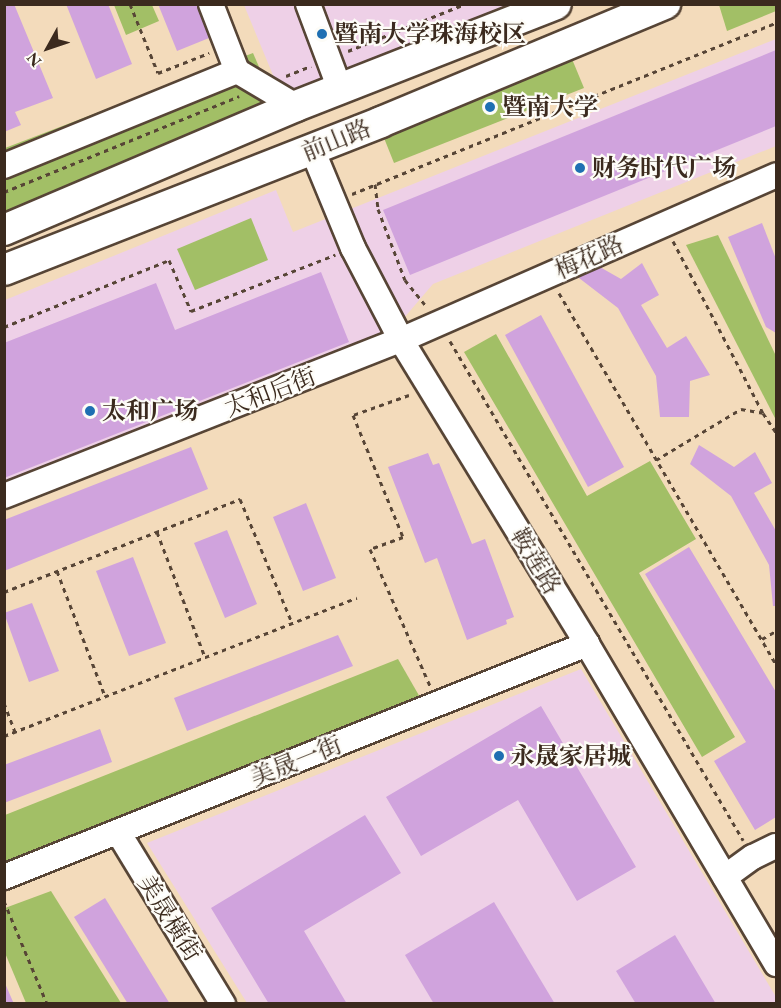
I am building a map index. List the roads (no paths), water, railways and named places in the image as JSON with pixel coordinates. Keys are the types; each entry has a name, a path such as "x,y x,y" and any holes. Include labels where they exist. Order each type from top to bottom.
{"main road":[{"name":"前山路","path":"4,230 296,106 556,4"},
{"name":"前山路","path":"4,270 312,149 665,4"}],"street":[{"path":"211,4 237,71 296,106"},
{"path":"308,4 340,89"},
{"path":"4,166 237,71"},
{"name":"鞍莲路","path":"312,149 353,248 401,340 587,645 777,964"},
{"name":"梅花路","path":"401,340 777,175"},
{"name":"太和后街","path":"4,496 401,340"},
{"name":"美晟一街","path":"4,877 587,645"},
{"name":"美晟橫街","path":"118,832 223,1004"},
{"path":"725,877 753,857 777,846"}],"place":[{"name":"暨南大学珠海校区","path":"322,34"},
{"name":"暨南大学","path":"490,107"},
{"name":"财务时代广场","path":"580,168"},
{"name":"太和广场","path":"90,411"},
{"name":"永晟家居城","path":"499,756"}]}
